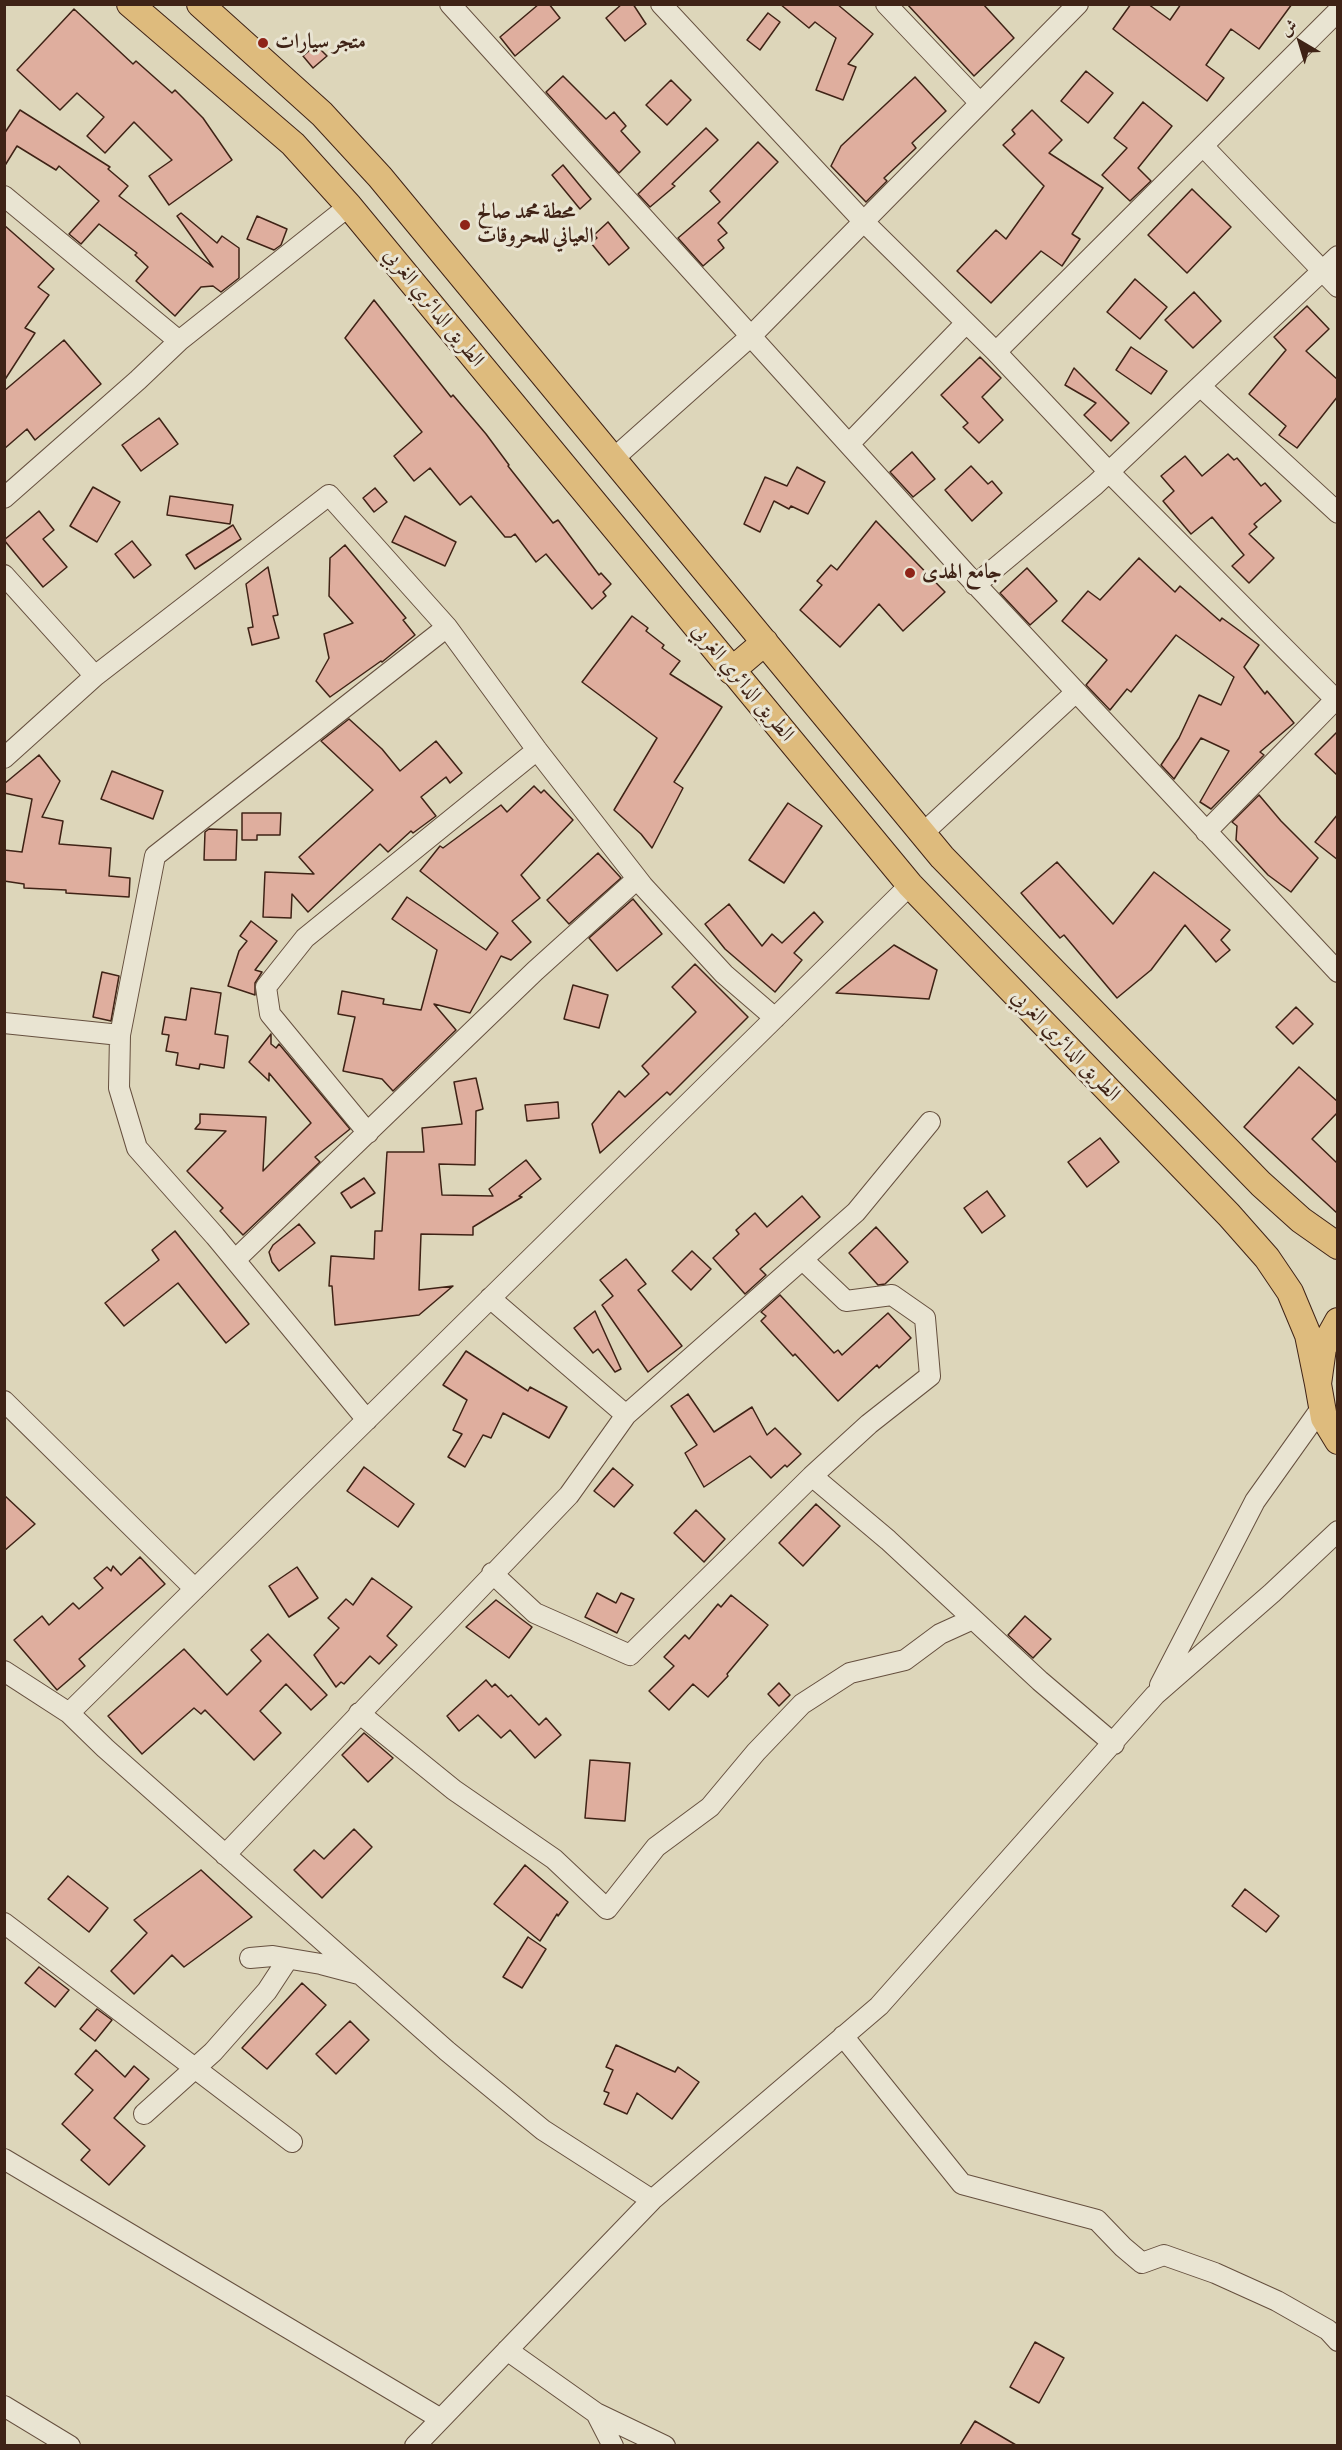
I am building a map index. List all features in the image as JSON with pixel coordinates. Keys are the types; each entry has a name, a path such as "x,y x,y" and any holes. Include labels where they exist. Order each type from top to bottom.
{"main road":[{"name":"الطريق الدائري الغربي","path":"130,4 293,144 349,206 910,885 1220,1206 1267,1258 1290,1292 1308,1335 1324,1418 1338,1441"},
{"name":"الطريق الدائري الغربي","path":"212,8 322,114 380,177 922,834 1261,1184 1301,1220 1338,1246"},
{"path":"731,670 765,642"},
{"path":"1320,1396 1323,1348 1338,1321"}],"street":[{"path":"450,4 975,585 1338,972"},
{"path":"662,4 864,222 996,352 1109,472 1336,701 1206,832"},
{"path":"886,4 980,104"},
{"path":"613,459 751,336 1078,4"},
{"path":"996,352 1338,11"},
{"path":"1203,146 1321,272 1338,287"},
{"path":"4,196 179,341"},
{"path":"4,498 138,381 179,341 349,206"},
{"path":"975,585 1109,472 1338,256"},
{"path":"849,444 966,323"},
{"path":"1200,386 1338,513"},
{"path":"4,758 95,676 328,495 447,627 537,750 637,879 724,974 775,1018"},
{"path":"4,575 95,676"},
{"path":"367,1420 235,1260 137,1148 119,1088 120,1035 155,856 447,627"},
{"path":"922,834 1076,692"},
{"path":"368,1133 270,1014 266,987 305,938 537,750"},
{"path":"235,1260 535,971 637,879"},
{"path":"69,1713 910,885"},
{"path":"4,1023 120,1035"},
{"path":"225,1855 358,1713 569,1495 626,1415 856,1212 930,1122"},
{"path":"492,1574 535,1613 630,1655 812,1476 869,1424 930,1376 925,1318 892,1295 846,1301 803,1260"},
{"path":"490,1298 626,1415"},
{"path":"1155,1695 1255,1501 1320,1396"},
{"path":"4,1401 195,1589"},
{"path":"812,1476 888,1540 1040,1681 1114,1744"},
{"path":"415,2445 652,2200 879,2006 1114,1744 1155,1695 1272,1593 1338,1531"},
{"path":"358,1713 454,1790 554,1859 607,1909 656,1847 710,1807 756,1752 802,1704 850,1673 905,1660 940,1634 973,1619"},
{"path":"4,1671 69,1713 105,1748 447,2051 543,2130 652,2200"},
{"path":"4,1923 292,2142"},
{"path":"250,1958 273,1956 321,1964 364,1976"},
{"path":"144,2114 197,2068 267,1991 288,1959"},
{"path":"843,2036 962,2184 1097,2220 1142,2263 1164,2254 1215,2273 1277,2301 1328,2330 1338,2342"},
{"path":"4,2159 441,2419"},
{"path":"507,2350 596,2413 665,2445"},
{"path":"4,2406 70,2445"},
{"path":"596,2413 613,2445"}],"building":[{"path":"539,4 549,4 560,18 515,56 500,37"},
{"path":"622,4 633,4 646,24 625,41 606,18"},
{"path":"780,4 837,4 873,34 848,64 856,67 843,100 816,90 836,38 815,22 809,28"},
{"path":"907,4 983,4 1014,38 974,76"},
{"path":"1131,4 1148,4 1170,20 1181,4 1292,4 1259,49 1231,29 1206,65 1224,78 1207,101 1113,29"},
{"path":"74,9 133,64 136,61 172,93 175,90 203,118 232,160 169,205 149,176 172,160 134,122 105,153 87,136 104,117 77,93 60,110 17,70"},
{"path":"768,13 780,22 760,50 747,40"},
{"path":"316,45 327,56 313,68 303,56"},
{"path":"1086,71 1113,93 1088,123 1061,101"},
{"path":"563,76 606,119 614,112 626,126 621,131 640,152 619,173 546,92"},
{"path":"915,77 946,111 912,143 916,148 884,178 887,181 866,202 831,166 841,146"},
{"path":"671,80 691,100 667,125 646,105"},
{"path":"1143,102 1172,126 1138,168 1151,181 1130,201 1102,175 1127,148 1114,138"},
{"path":"20,110 110,167 108,169 128,186 119,196 213,267 177,216 181,213 217,243 222,236 239,248 239,278 221,292 213,286 201,287 175,316 136,281 148,267 135,255 137,253 99,224 81,244 69,234 99,201 59,166 56,170 17,146 4,167 4,134"},
{"path":"1032,110 1062,140 1049,153 1103,188 1072,234 1080,239 1062,266 1041,251 991,303 957,271 996,230 1006,239 1044,186 1003,145 1015,134 1012,130"},
{"path":"706,128 718,140 672,184 675,186 650,207 638,194"},
{"path":"758,142 778,162 718,223 727,233 718,240 724,248 703,266 678,238 720,202 710,191"},
{"path":"563,165 591,199 580,209 552,175"},
{"path":"1192,189 1231,227 1187,273 1148,235"},
{"path":"257,216 287,229 281,245 274,250 247,239"},
{"path":"608,222 629,248 609,265 591,243 597,238 594,235"},
{"path":"4,225 54,269 38,287 49,295 25,328 35,333 4,381"},
{"path":"1135,279 1167,307 1140,339 1107,312"},
{"path":"1194,292 1221,321 1193,348 1165,320"},
{"path":"374,300 451,397 453,395 486,434 553,523 558,520 599,575 601,573 611,584 603,592 606,596 592,609 546,554 536,562 515,534 505,537 471,496 460,505 430,468 414,481 394,456 422,432 345,338"},
{"path":"1307,306 1329,329 1306,351 1338,380 1338,396 1297,448 1279,435 1286,426 1249,394 1286,350 1274,337"},
{"path":"64,340 101,384 35,440 27,429 4,449 4,391"},
{"path":"1131,347 1167,371 1151,394 1116,370"},
{"path":"980,357 1001,378 982,397 1003,420 979,443 963,427 968,423 941,395"},
{"path":"1074,368 1129,423 1111,441 1084,415 1096,403 1065,385"},
{"path":"159,418 178,444 141,471 122,445"},
{"path":"912,452 935,479 913,497 890,472"},
{"path":"1228,454 1234,460 1237,458 1261,486 1265,483 1281,501 1254,524 1257,527 1249,534 1274,558 1249,583 1232,566 1244,555 1212,517 1191,534 1163,501 1174,491 1161,476 1185,456 1202,476"},
{"path":"971,466 988,484 992,481 1002,493 972,521 945,490"},
{"path":"797,467 825,482 808,514 791,506 789,509 774,501 760,532 744,524 765,477 787,486"},
{"path":"93,487 120,502 97,542 70,526"},
{"path":"375,488 387,502 374,512 363,498"},
{"path":"170,496 233,505 230,524 167,515"},
{"path":"39,511 54,530 43,539 67,567 43,587 4,540"},
{"path":"405,516 456,542 445,566 392,542"},
{"path":"876,521 945,592 903,631 879,604 840,647 800,610 822,585 817,581 831,565 837,570"},
{"path":"233,525 241,539 195,569 186,555"},
{"path":"132,541 151,565 134,578 115,554"},
{"path":"345,545 406,618 403,620 415,635 382,662 330,697 316,681 329,658 324,634 353,623 329,596 330,558"},
{"path":"1139,558 1175,592 1180,586 1220,621 1222,618 1259,645 1244,667 1265,694 1267,691 1294,723 1260,752 1264,755 1211,809 1200,802 1229,751 1201,738 1174,779 1161,765 1179,738 1199,695 1221,705 1234,677 1176,635 1131,692 1127,689 1110,710 1086,685 1107,660 1062,621 1088,591 1100,600"},
{"path":"268,567 278,615 273,616 279,638 252,645 248,628 253,627 246,584"},
{"path":"1027,568 1057,601 1030,625 1000,593"},
{"path":"632,616 648,628 646,631 664,645 662,648 680,661 670,674 722,707 674,782 683,788 652,848 641,834 614,810 657,738 582,682"},
{"path":"349,719 382,749 400,771 436,741 462,773 450,783 446,777 421,797 436,816 413,833 411,831 388,852 380,844 308,912 292,894 291,918 263,917 265,872 314,874 299,857 373,790 321,741"},
{"path":"1338,731 1338,776 1315,754"},
{"path":"39,755 60,781 42,817 63,821 59,844 111,848 109,876 130,878 129,897 24,888 24,884 4,881 4,850 22,852 32,799 4,793 4,784"},
{"path":"112,771 163,791 153,819 101,799"},
{"path":"534,786 541,793 544,790 573,820 521,875 540,898 512,921 531,942 511,960 501,956 470,1013 434,1004 456,1030 393,1091 382,1079 343,1071 355,1017 338,1014 342,991 384,999 383,1004 421,1010 437,950 392,919 407,897 486,950 498,933 420,871 440,846 443,848 501,805 507,812"},
{"path":"1259,795 1318,858 1291,892 1268,875 1236,840 1237,826 1232,822"},
{"path":"788,803 822,826 784,883 749,860"},
{"path":"242,813 281,813 280,835 257,835 257,840 242,840"},
{"path":"1338,814 1338,860 1315,842"},
{"path":"209,829 237,830 236,860 204,860 205,832"},
{"path":"598,853 621,878 569,924 547,900"},
{"path":"1057,862 1113,924 1154,872 1230,930 1221,940 1230,950 1216,962 1185,925 1151,970 1117,998 1064,935 1060,938 1021,893"},
{"path":"633,899 662,934 617,971 589,938"},
{"path":"729,904 762,946 772,934 782,943 814,912 823,922 794,953 802,960 775,992 725,949 705,924"},
{"path":"251,921 277,941 255,970 262,972 255,983 255,995 228,986 239,951 247,941 240,936"},
{"path":"894,945 937,970 929,999 836,993"},
{"path":"695,964 748,1017 670,1095 667,1092 600,1153 592,1124 619,1091 625,1097 649,1074 642,1066 696,1012 672,987"},
{"path":"102,972 119,976 111,1021 93,1017"},
{"path":"573,985 608,995 599,1028 564,1019"},
{"path":"191,988 221,993 215,1034 228,1036 224,1068 200,1064 199,1069 176,1065 178,1053 166,1051 169,1035 162,1034 165,1017 186,1020"},
{"path":"1296,1007 1313,1024 1293,1044 1276,1027"},
{"path":"271,1034 271,1044 276,1048 279,1044 350,1129 315,1157 320,1162 243,1235 220,1211 223,1208 187,1171 226,1131 195,1129 200,1123 200,1114 266,1117 263,1171 311,1123 269,1073 269,1081 249,1062"},
{"path":"1299,1067 1338,1102 1338,1112 1312,1139 1338,1164 1338,1214 1244,1127"},
{"path":"476,1078 483,1109 476,1111 475,1165 439,1164 442,1195 493,1196 489,1189 526,1160 541,1179 519,1196 522,1197 473,1227 473,1235 421,1234 419,1290 453,1286 419,1315 335,1325 332,1286 329,1286 331,1256 374,1259 375,1231 382,1231 387,1152 424,1152 422,1128 462,1124 454,1082"},
{"path":"558,1102 559,1118 527,1121 525,1105"},
{"path":"1100,1138 1119,1162 1087,1187 1068,1162"},
{"path":"364,1178 375,1193 351,1208 341,1193"},
{"path":"987,1191 1005,1216 982,1233 964,1208"},
{"path":"802,1196 820,1217 760,1269 766,1275 745,1294 713,1258 739,1234 736,1230 755,1213 767,1227"},
{"path":"299,1224 315,1243 279,1271 272,1262 269,1252 273,1245"},
{"path":"876,1227 908,1262 885,1284 878,1285 849,1253"},
{"path":"175,1231 249,1324 226,1343 178,1283 124,1326 105,1303 159,1260 152,1250"},
{"path":"692,1251 711,1269 691,1290 672,1271"},
{"path":"626,1259 646,1284 638,1290 682,1346 648,1372 602,1305 613,1296 600,1280"},
{"path":"780,1295 834,1353 838,1350 842,1355 888,1313 911,1338 879,1368 877,1365 838,1401 761,1321 766,1316 761,1312"},
{"path":"595,1311 621,1369 615,1372 598,1349 593,1353 574,1328"},
{"path":"466,1351 528,1391 530,1387 567,1407 549,1438 503,1413 491,1438 483,1435 465,1467 448,1457 462,1434 453,1430 467,1400 443,1385"},
{"path":"688,1394 714,1432 752,1407 767,1435 775,1428 801,1454 771,1478 750,1456 704,1487 685,1453 697,1445 671,1406"},
{"path":"364,1467 414,1504 398,1527 347,1491"},
{"path":"613,1468 633,1485 614,1507 594,1491"},
{"path":"4,1495 35,1524 4,1551"},
{"path":"816,1504 840,1526 803,1566 779,1543"},
{"path":"696,1510 725,1539 704,1562 674,1533"},
{"path":"140,1557 165,1584 79,1659 85,1666 57,1690 14,1640 42,1616 49,1625 73,1603 79,1609 103,1588 94,1578 107,1567 111,1571 113,1566 121,1575"},
{"path":"297,1567 318,1598 289,1617 269,1586"},
{"path":"372,1578 412,1607 387,1636 397,1645 379,1664 370,1656 344,1684 341,1682 336,1687 314,1655 339,1628 328,1618 346,1599 353,1605"},
{"path":"597,1593 616,1603 621,1593 634,1599 617,1633 585,1617"},
{"path":"731,1595 768,1625 727,1674 728,1676 708,1697 693,1684 669,1710 649,1691 674,1666 664,1657 685,1635 689,1639 718,1604 721,1607"},
{"path":"496,1600 532,1627 509,1658 466,1627"},
{"path":"1025,1616 1051,1639 1033,1658 1008,1635"},
{"path":"268,1634 327,1695 311,1710 286,1684 260,1711 281,1733 254,1760 205,1710 201,1714 194,1708 142,1754 108,1716 184,1649 227,1695 261,1661 251,1650"},
{"path":"486,1680 492,1687 495,1684 508,1697 511,1695 539,1725 546,1718 561,1735 535,1758 510,1730 501,1738 478,1715 459,1731 447,1716"},
{"path":"779,1683 790,1695 779,1706 768,1694"},
{"path":"364,1733 393,1758 368,1782 342,1755"},
{"path":"590,1760 630,1763 625,1821 585,1818"},
{"path":"354,1829 372,1847 322,1898 294,1870 314,1850 324,1859"},
{"path":"525,1865 568,1902 558,1916 557,1914 540,1941 494,1904"},
{"path":"201,1870 252,1917 184,1967 172,1955 134,1994 111,1971 147,1933 134,1920"},
{"path":"68,1876 108,1908 89,1932 48,1899"},
{"path":"1245,1889 1279,1916 1266,1932 1232,1906"},
{"path":"528,1937 546,1949 522,1988 503,1977"},
{"path":"39,1967 69,1990 55,2007 25,1983"},
{"path":"302,1983 326,2005 267,2069 242,2048"},
{"path":"97,2009 112,2020 95,2041 80,2029"},
{"path":"350,2021 369,2040 336,2074 316,2054"},
{"path":"616,2045 675,2072 678,2067 699,2082 672,2119 637,2093 627,2114 604,2104 609,2093 604,2091 613,2070 606,2067"},
{"path":"96,2050 125,2077 134,2066 149,2079 114,2118 145,2146 109,2185 81,2160 90,2150 62,2124 93,2090 75,2074"},
{"path":"1035,2342 1064,2358 1039,2403 1010,2387"},
{"path":"975,2421 1016,2445 960,2445"}],"place":[{"name":"متجر سيارات","path":"263,43"},
{"name":"محطة محمد صالح العياني للمحروقات","path":"465,225"},
{"name":"جامع الهدى","path":"910,573"}]}
